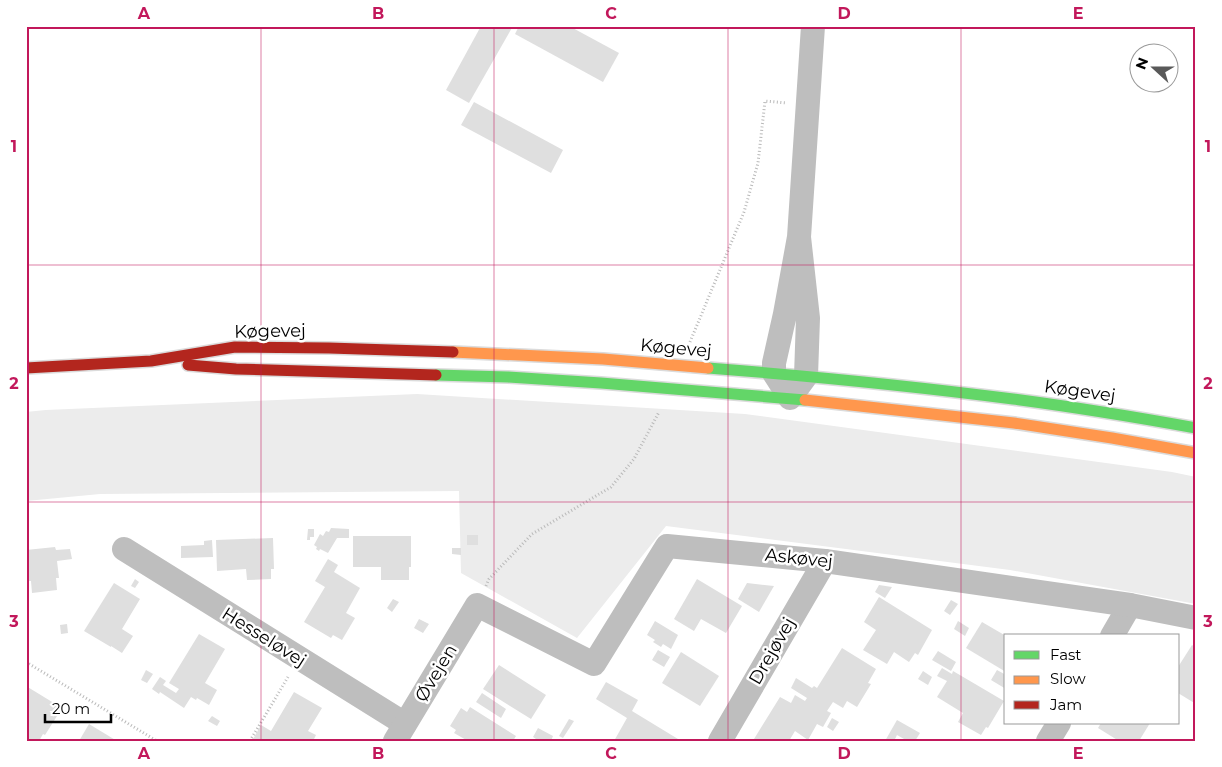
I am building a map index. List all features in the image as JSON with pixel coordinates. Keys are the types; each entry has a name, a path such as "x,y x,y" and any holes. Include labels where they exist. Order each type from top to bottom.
{"main road":[{"name":"Køgevej","path":"26,368 151,361 235,347 519,354 806,376 1014,399 1196,428"},
{"name":"Køgevej","path":"151,361 236,369 508,377 790,398 1014,423 1196,453"}],"street":[{"path":"799,237 808,318 806,376 790,398 774,373 774,363 799,237 813,26"},
{"name":"Askøvej","path":"477,605 594,664 667,546 825,560 1130,605 1196,618"},
{"name":"Hesseløvej","path":"124,549 300,659 400,732"},
{"name":"Drejøvej","path":"720,741 825,560"},
{"name":"Øvejen","path":"400,732 477,605"},
{"path":"1113,634 1130,605"},
{"path":"1048,741 1057,724"}],"path":[{"path":"687,350 744,212 758,163 765,101 808,104"},
{"path":"477,605 489,579 532,534 612,487 634,459 662,407"},
{"path":"250,741 300,659"},
{"path":"26,662 157,741"}],"shaded area":[{"path":"417,394 745,414 1172,472 1196,477 1196,604 1010,570 666,526 577,638 461,573 459,491 100,494 26,501 26,412"}],"building":[{"path":"481,26 513,26 469,103 446,90"},
{"path":"519,26 569,26 619,53 603,82 515,34"},
{"path":"474,102 563,150 551,173 461,125"},
{"path":"331,528 349,529 349,538 337,538 328,553 320,549 319,551 314,545 320,534 323,536"},
{"path":"308,529 314,529 314,537 310,537 310,540 307,540"},
{"path":"467,535 478,535 478,545 467,545"},
{"path":"353,536 411,536 409,580 381,580 381,567 353,567"},
{"path":"273,538 274,569 271,569 271,579 247,580 246,569 217,571 216,540"},
{"path":"212,540 213,557 181,558 181,546 204,545 204,541"},
{"path":"55,547 56,550 70,549 72,559 57,561 59,578 56,578 57,590 32,593 31,581 26,581 26,550"},
{"path":"452,548 461,548 461,555 452,554"},
{"path":"328,559 338,565 334,572 360,588 346,613 355,618 342,640 333,635 331,638 304,622 325,587 315,581"},
{"path":"135,579 139,582 135,588 131,586"},
{"path":"697,579 742,606 726,633 701,619 694,631 674,619"},
{"path":"114,583 140,599 122,629 133,636 122,653 84,631"},
{"path":"747,583 774,586 759,612 738,599"},
{"path":"879,585 892,587 885,598 875,592"},
{"path":"879,597 932,630 918,655 915,653 909,662 894,652 887,664 863,650 876,630 864,622"},
{"path":"393,599 399,602 392,612 387,608"},
{"path":"951,600 958,604 950,615 944,611"},
{"path":"419,619 429,624 423,633 414,628"},
{"path":"655,621 678,635 671,649 663,644 661,647 647,635"},
{"path":"958,621 969,628 965,636 954,629"},
{"path":"982,622 1004,635 1004,671 966,648"},
{"path":"67,624 68,633 61,634 60,625"},
{"path":"199,634 225,649 205,683 217,690 209,705 197,698 196,700 191,697 184,708 160,692 159,694 152,689 160,677 166,681 163,685 176,693 179,689 169,683"},
{"path":"1192,645 1196,648 1196,704 1180,694 1180,664"},
{"path":"842,648 876,669 868,683 871,684 857,707 847,701 843,708 833,702 827,711 831,713 823,727 817,724 808,740 795,731 789,741 756,741 754,739 780,697 791,703 795,695 805,701 807,698 791,688 796,678 812,688 814,686 817,688"},
{"path":"658,650 670,657 664,667 652,660"},
{"path":"938,651 956,662 951,671 932,660"},
{"path":"681,652 719,676 700,706 662,683"},
{"path":"499,665 546,695 531,719 483,689"},
{"path":"942,668 952,674 953,671 1004,701 988,728 986,727 981,735 958,722 963,713 937,697 947,681 937,676"},
{"path":"146,670 153,674 147,683 141,680"},
{"path":"997,670 1004,674 1004,688 991,680"},
{"path":"923,671 932,677 928,685 918,679"},
{"path":"606,682 638,700 632,711 678,739 677,741 614,741 627,718 596,699"},
{"path":"26,686 62,708 39,741 30,741 26,738"},
{"path":"294,692 322,708 308,731 316,735 313,741 252,741 261,725 271,731"},
{"path":"482,693 506,709 501,718 476,702"},
{"path":"470,707 516,736 513,741 468,741 454,733 456,730 450,726 461,708 467,712"},
{"path":"212,716 220,721 217,726 208,721"},
{"path":"832,718 839,722 833,731 827,727"},
{"path":"569,719 574,721 563,738 559,736"},
{"path":"897,720 920,733 915,741 903,741 904,739 897,735 894,741 885,741"},
{"path":"89,724 117,741 79,741"},
{"path":"1100,724 1149,724 1139,741 1119,741 1098,728"},
{"path":"538,728 553,736 551,741 539,741 533,737"}],"traffic: fast":[{"path":"708,368 975,394 1196,428"},
{"path":"436,375 601,383 805,400"}],"traffic: slow":[{"path":"453,352 603,359 708,368"},
{"path":"805,400 1014,423 1196,453"}],"traffic: jam":[{"path":"26,368 151,361 235,347 453,352"},
{"path":"188,365 236,369 436,375"}]}
